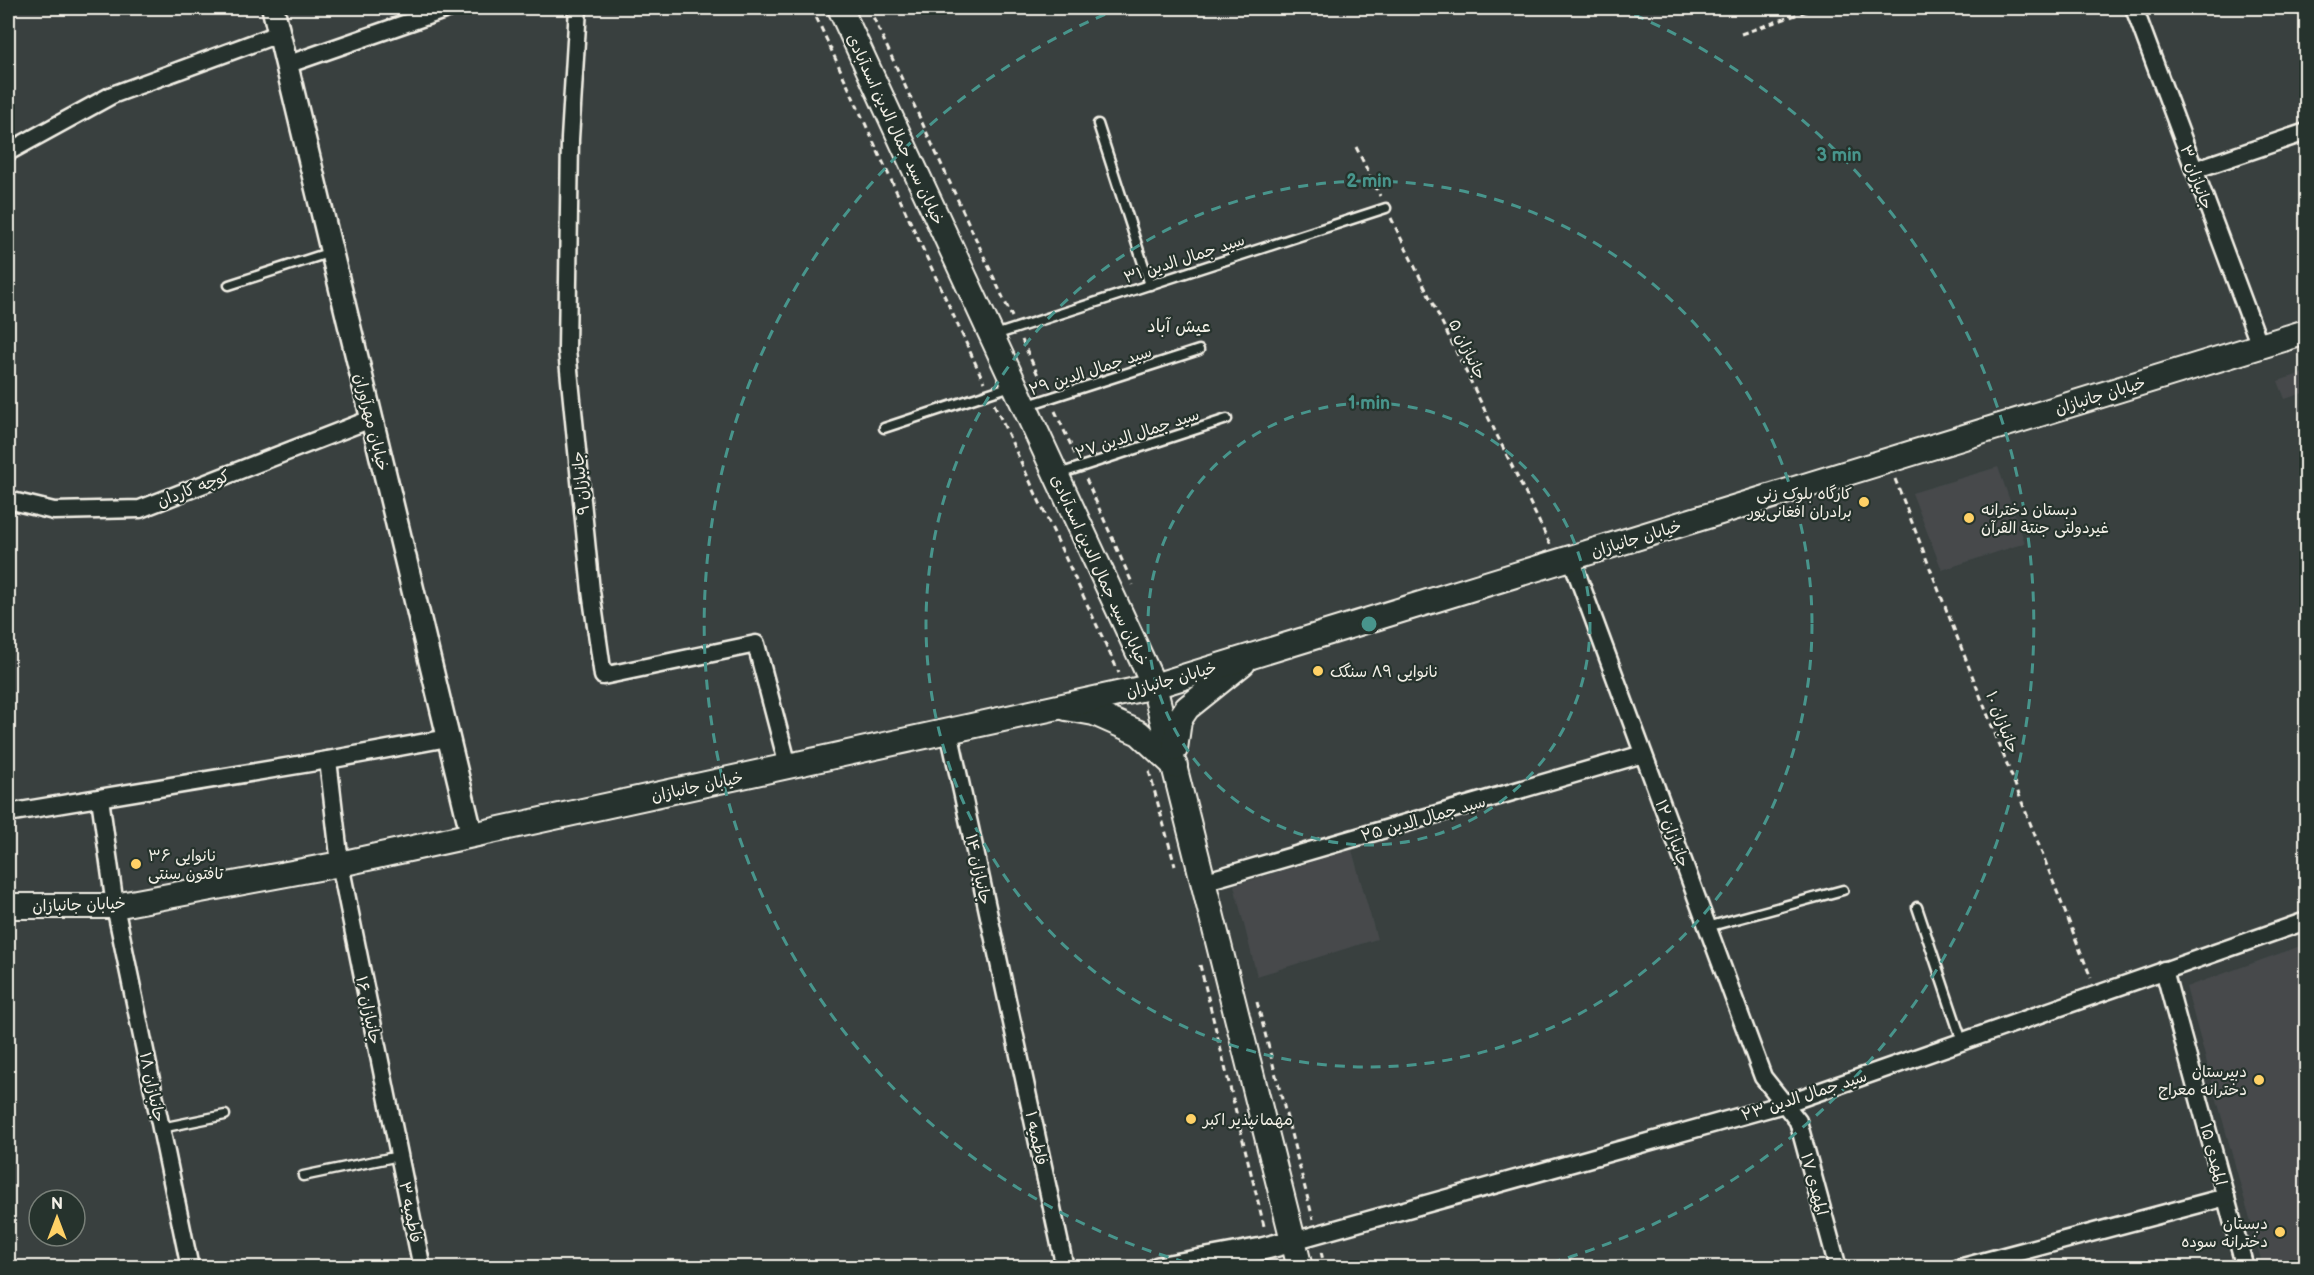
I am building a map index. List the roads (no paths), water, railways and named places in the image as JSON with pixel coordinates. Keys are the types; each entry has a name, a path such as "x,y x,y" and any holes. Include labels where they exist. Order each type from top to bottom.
{"main road":[{"name":"خیابان سید جمال الدین اسدآبادی","path":"840,8 1154,686 1300,1268"},
{"name":"خیابان جانبازان","path":"8,906 115,906 340,864 1154,686 2307,332"},
{"path":"1175,766 1175,739 1179,720 1187,708 1253,655"},
{"path":"1058,707 1094,713 1139,733 1175,766"}],"street":[{"name":"خیابان مهرآوران","path":"273,8 472,836"},
{"path":"286,65 450,8"},
{"name":"جانبازان ۹","path":"578,8 570,139 567,350 591,591 603,676 756,644 788,766"},
{"name":"جانبازان ۳","path":"2134,8 2260,346"},
{"path":"8,152 112,95 278,34"},
{"path":"2194,170 2307,132"},
{"name":"کوچه کاردان","path":"8,500 54,511 140,509 371,419"},
{"name":"جانبازان ۱۲","path":"1564,560 1643,754 1763,1077 1784,1104"},
{"name":"جانبازان ۱۴","path":"949,731 1009,1008"},
{"path":"8,813 448,738"},
{"name":"سید جمال الدین ۲۵","path":"1203,882 1643,754"},
{"name":"جانبازان ۱۶","path":"328,760 340,864 399,1156"},
{"name":"جانبازان ۱۸","path":"100,798 115,906 190,1268"},
{"name":"سید جمال الدین ۲۳","path":"1293,1240 1784,1104 2307,921"},
{"name":"المهدی ۱۵","path":"2164,970 2246,1268"},
{"name":"فاطمیه ۱","path":"1009,1008 1065,1268"},
{"name":"المهدی ۱۷","path":"1784,1104 1797,1121 1838,1268"},
{"name":"فاطمیه ۳","path":"399,1156 422,1268"},
{"path":"1959,1268 2226,1197"},
{"path":"1158,1268 1269,1247 1293,1240"}],"lane":[{"path":"1098,124 1150,285"},
{"name":"سید جمال الدین ۳۱","path":"992,337 1386,208"},
{"path":"229,285 331,252"},
{"name":"سید جمال الدین ۲۹","path":"1024,406 1199,350"},
{"path":"884,428 1014,384"},
{"name":"سید جمال الدین ۲۷","path":"1056,475 1227,419"},
{"path":"1707,927 1843,890"},
{"path":"1917,907 1962,1041"},
{"path":"161,1128 225,1115"},
{"path":"303,1176 399,1156"}],"place":[{"name":"کارگاه بلوک زنی برادران افغانی‌پور","path":"1864,502"},
{"name":"دبستان دخترانه غیردولتی جنتة القرآن","path":"1969,518"},
{"name":"نانوایی ۸۹ سنگک","path":"1318,671"},
{"name":"نانوایی ۳۶ تافتون سنتی","path":"136,864"},
{"name":"دبیرستان دخترانه معراج","path":"2259,1080"},
{"name":"مهمانپذیر اکبر","path":"1191,1119"},
{"name":"دبستان دخترانه سوده","path":"2280,1232"}],"district":[{"name":"عیش آباد","path":"1179,326"}]}
